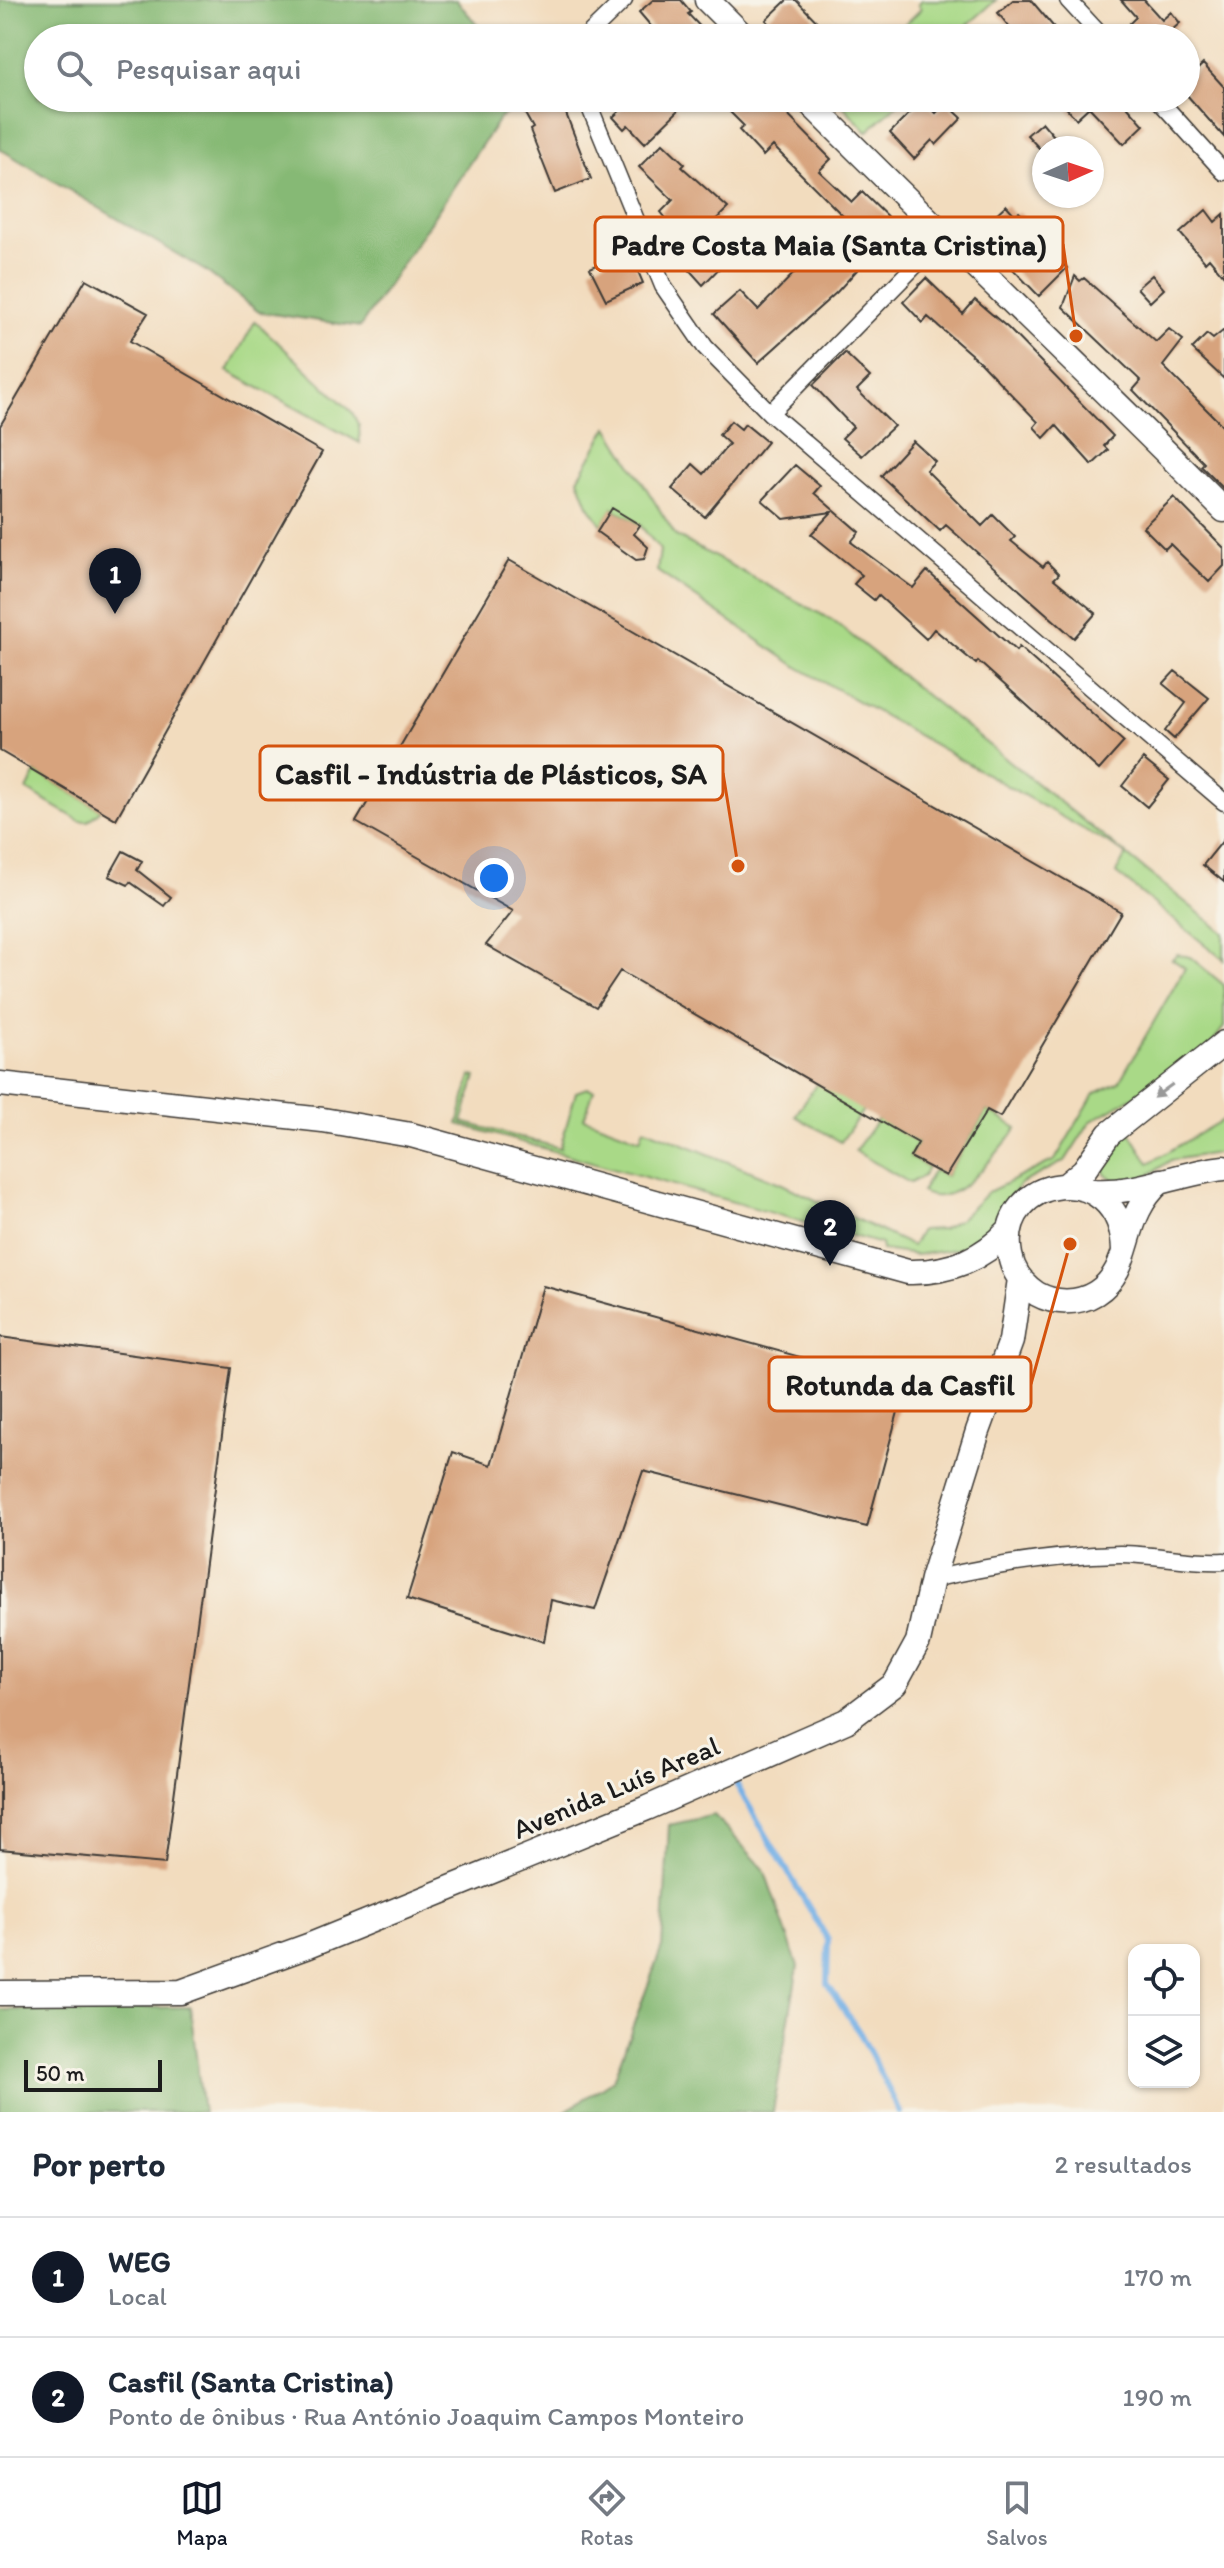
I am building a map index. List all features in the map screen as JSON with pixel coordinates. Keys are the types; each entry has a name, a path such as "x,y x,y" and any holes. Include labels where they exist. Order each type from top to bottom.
{"street":[{"path":"599,24 624,0"},
{"path":"707,0 731,24"},
{"path":"1068,0 1090,24"},
{"path":"592,112 663,286 705,347 770,413 1224,802"},
{"path":"819,112 943,237 1064,349 1224,510"},
{"path":"1170,112 1224,172"},
{"path":"770,413 943,237"},
{"path":"1066,1185 1084,1170 1109,1134 1224,1043"},
{"path":"0,1084 323,1120 411,1135 894,1270 923,1273 957,1266 985,1254 1009,1230 1017,1212 1030,1197 1047,1188 1066,1185 1123,1193 1187,1173 1224,1168"},
{"path":"1009,1230 1010,1260 1018,1277 1044,1297 1073,1301 1092,1296 1107,1285 1118,1269 1135,1213 1161,1181"},
{"path":"1093,1191 1118,1216 1124,1233 1124,1251"},
{"path":"957,1266 1018,1277"},
{"name":"Avenida Luís Areal","path":"0,1993 181,1992 308,1946 671,1798 846,1721 895,1684 918,1642 932,1579 978,1431 1011,1341 1018,1277"},
{"name":"Avenida Luís Areal","path":"1011,1341 1028,1320 1073,1301"},
{"path":"932,1579 1001,1563 1122,1554 1194,1563 1224,1561"}],"green space":[{"path":"0,0 456,0 477,24 24,24 24,112 509,112 499,119 360,327 259,312 207,272 0,149"},
{"path":"922,0 996,0 969,24 905,24 921,9 918,4"},
{"path":"849,112 889,112 867,132"},
{"path":"255,321 352,412 359,426 360,443 228,371"},
{"path":"608,427 676,536 832,620 1120,850 796,666 657,571 660,550 640,525 613,508 602,525 588,505 578,479"},
{"path":"36,772 101,810 88,821 80,821 27,790"},
{"path":"1126,855 1224,933 1224,960 1116,873"},
{"path":"1177,954 1190,957 1224,985 1224,1027 1202,1056 1090,1122 1065,1161 1020,1184 987,1238 957,1249 916,1255 882,1250 881,1244 458,1124 471,1076 476,1077 462,1122 560,1148 576,1092 587,1088 594,1090 584,1118 640,1139 644,1128 780,1183 912,1246 921,1230 942,1229 960,1219 988,1192 1055,1160 1094,1094 1119,1082 1185,968 1172,959"},
{"path":"817,1083 863,1110 841,1142 795,1116"},
{"path":"987,1110 1017,1128 1012,1135 984,1168 960,1189 947,1195 934,1196 921,1192 934,1170 946,1176"},
{"path":"878,1119 918,1143 910,1157 928,1167 923,1176 910,1183 855,1151"},
{"path":"1224,1119 1224,1152 1171,1160 1139,1182 1120,1184 1104,1173 1104,1157 1127,1128 1149,1163"},
{"path":"714,1815 764,1869 798,1966 773,2112 564,2112 613,2080 662,1947 669,1825"},
{"path":"190,2007 203,2112 0,2112 0,2010"}],"building":[{"path":"653,0 681,0 698,24 649,24 639,12"},
{"path":"787,0 796,0 819,24 770,24 766,20"},
{"path":"1013,0 1031,0 1051,24 1007,24 998,13"},
{"path":"1121,0 1144,0 1162,20 1171,12 1180,23 1129,24 1136,17"},
{"path":"1203,64 1224,87 1224,137 1200,110 1200,67"},
{"path":"524,112 565,112 591,179 555,193 530,130 533,128"},
{"path":"619,112 677,112 645,143 628,125 624,129 613,117"},
{"path":"730,112 785,112 831,159 819,171 852,202 862,192 897,226 837,292 758,363 714,314 740,291 758,310 806,261 801,256 843,216 773,146 763,156 739,130 744,126"},
{"path":"911,112 956,112 962,118 936,145 932,140 914,159 890,133"},
{"path":"1070,112 1084,112 1076,119"},
{"path":"1094,112 1132,112 1144,125 1124,144"},
{"path":"1042,122 1054,136 1032,136 1032,140 1027,135"},
{"path":"663,143 685,164 682,167 728,208 704,231 730,257 703,285 685,265 692,258 665,225 669,222 661,212 673,200 639,167"},
{"path":"1006,205 1015,215 1019,212 1032,225 1028,229 1067,268 1039,296 977,232"},
{"path":"1206,210 1215,222 1224,214 1224,276 1209,258 1205,262 1180,233"},
{"path":"625,253 629,264 634,262 643,283 606,300 590,268"},
{"path":"1152,275 1164,289 1150,302 1137,288"},
{"path":"1075,276 1080,281 1084,278 1156,342 1169,329 1183,340 1163,366 1224,427 1224,489 1201,466 1204,463 1133,390 1141,381 1063,307"},
{"path":"926,278 963,314 975,300 1008,328 1113,436 1104,446 1108,450 1092,465 1056,425 1044,438 1034,427 1038,422 980,362 928,317 923,323 903,302"},
{"path":"86,279 148,313 130,341 322,452 116,819 0,751 0,426"},
{"path":"1224,330 1224,379 1192,349 1207,334 1213,339"},
{"path":"845,353 870,377 857,390 894,426 862,456 842,438 853,427 813,385"},
{"path":"731,421 741,429 745,424 767,442 705,517 672,489 693,464 704,474 729,444 719,435"},
{"path":"913,441 935,461 926,470 982,526 993,515 1015,537 1011,541 1043,567 1047,562 1059,574 1054,579 1096,613 1074,638 946,525 940,531 881,476"},
{"path":"795,465 820,486 814,493 859,532 851,542 913,588 927,571 1016,651 1019,647 1124,742 1099,770 978,661 976,664 934,629 926,639 878,595 874,600 854,584 862,575 811,534 832,512 784,519 762,500"},
{"path":"1174,497 1224,548 1224,566 1209,582 1170,544 1165,549 1143,527"},
{"path":"612,508 640,525 634,534 648,547 644,559 636,560 597,532"},
{"path":"509,560 1121,912 1000,1117 987,1110 946,1176 910,1157 918,1143 620,971 596,1007 486,945 513,911 356,822"},
{"path":"1175,671 1209,698 1174,739 1165,731 1186,703 1163,684"},
{"path":"1143,759 1169,780 1147,807 1122,786"},
{"path":"1224,839 1224,882 1203,865"},
{"path":"123,851 142,861 137,870 171,897 164,906 130,882 128,885 109,876"},
{"path":"543,1286 905,1386 867,1527 643,1471 595,1610 551,1600 544,1642 407,1599 453,1452 491,1465"},
{"path":"0,1337 231,1368 165,1864 0,1849"}],"waterway":[{"path":"732,1777 828,1940 827,1984 861,2035 900,2112"}],"place":[{"name":"Padre Costa Maia (Santa Cristina)","path":"1076,336"},
{"name":"WEG","path":"115,614"},
{"name":"Casfil - Indústria de Plásticos, SA","path":"738,866"},
{"name":"Rotunda da Casfil","path":"1070,1244"},
{"name":"Casfil (Santa Cristina)","path":"830,1266"}]}
